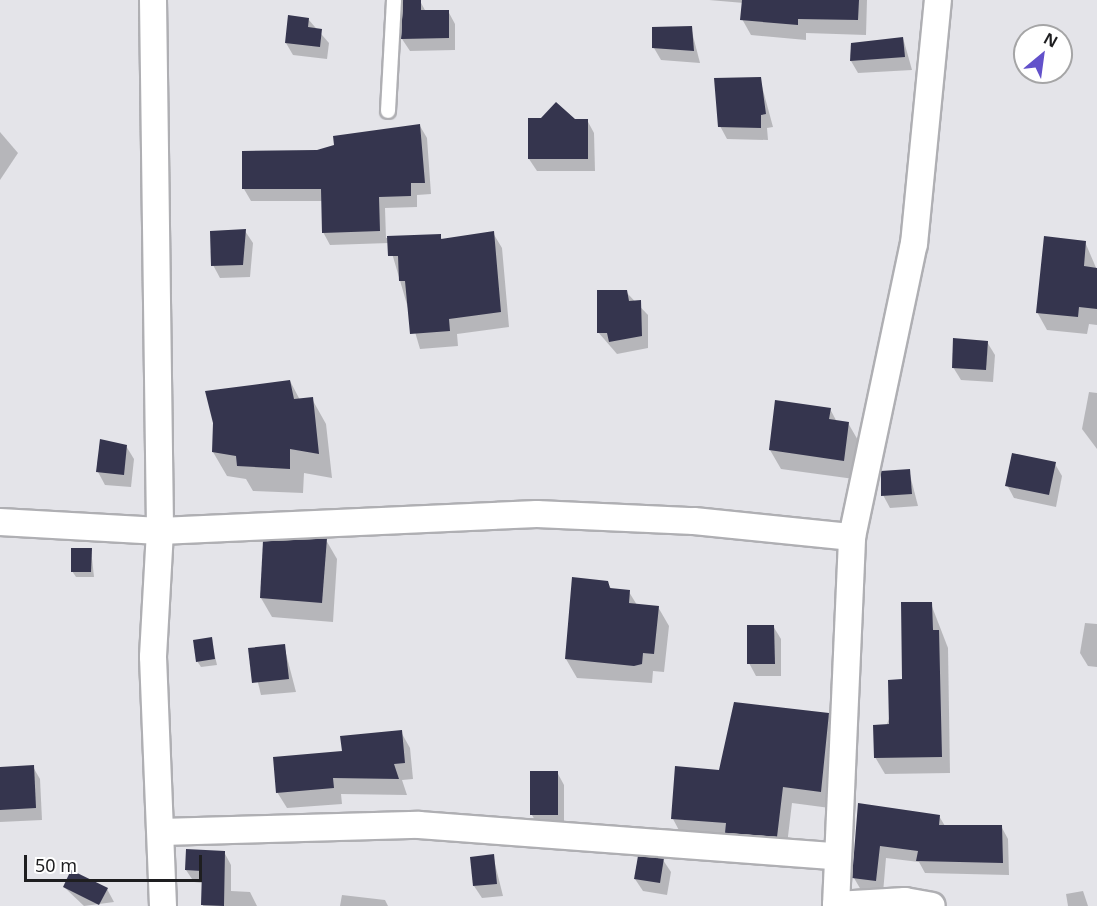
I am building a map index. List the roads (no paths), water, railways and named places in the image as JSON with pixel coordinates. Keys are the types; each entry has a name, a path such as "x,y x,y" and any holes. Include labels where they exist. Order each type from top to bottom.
{"street":[{"path":"153,0 160,531 153,657 163,906"},
{"path":"933,906 905,901 836,906 836,856 849,681 852,537 915,244 938,0"},
{"path":"0,522 160,531 537,514 694,521 852,537"},
{"path":"161,832 419,825 836,856"}],"lane":[{"path":"388,111 394,0"}]}
